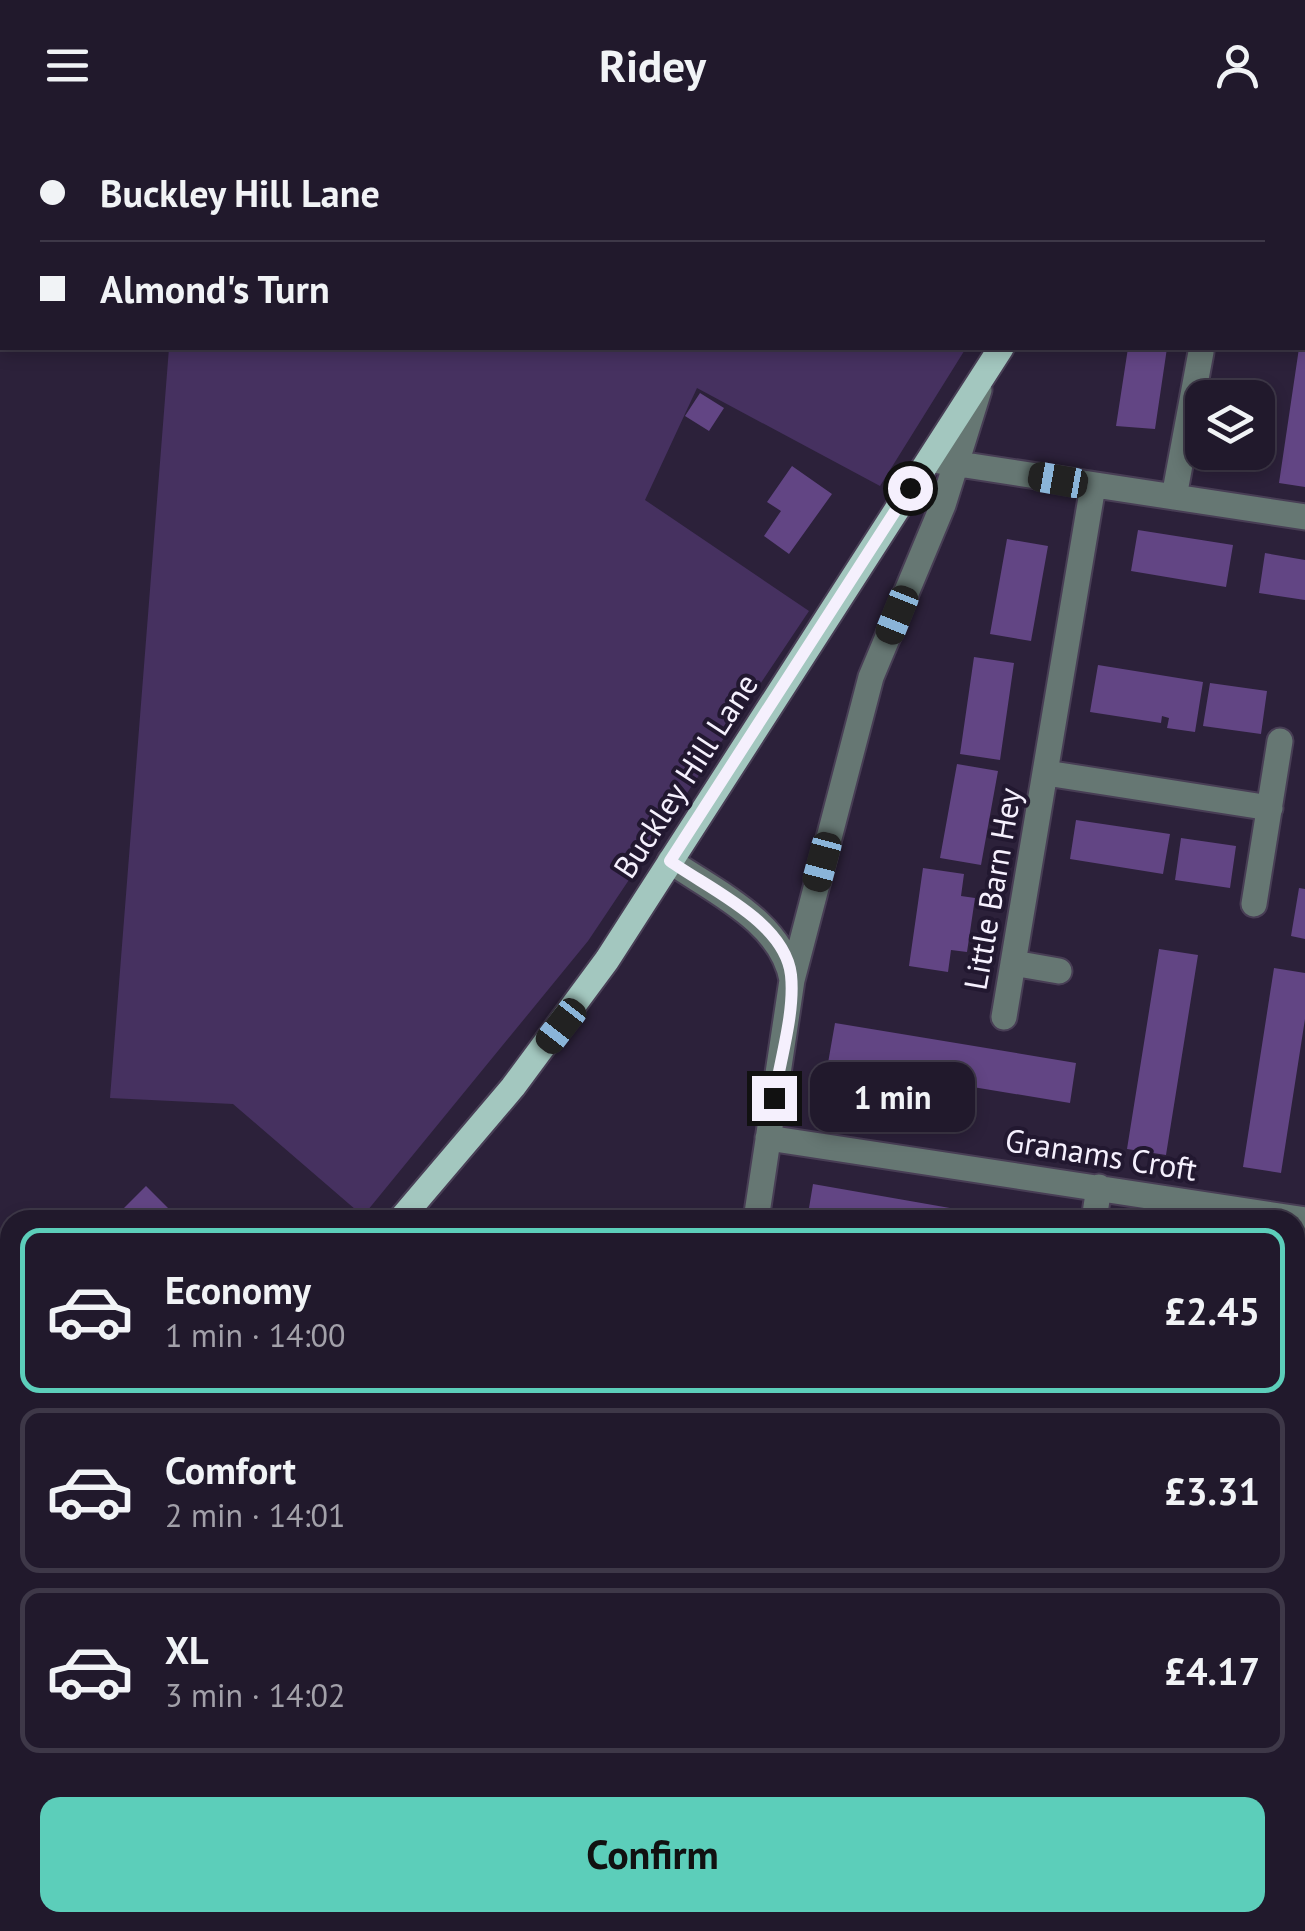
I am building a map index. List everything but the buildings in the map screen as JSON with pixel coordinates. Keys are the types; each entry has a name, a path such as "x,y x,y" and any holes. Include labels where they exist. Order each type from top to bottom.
{"main road":[{"name":"Buckley Hill Lane","path":"408,1210 561,1026 999,350"}],"street":[{"path":"1174,498 1201,352"},
{"path":"757,1210 792,980 872,677 956,463 983,376"},
{"path":"929,459 1305,517"},
{"name":"Little Barn Hey","path":"1004,1017 1093,486"},
{"path":"1254,904 1280,742"},
{"name":"Little Barn Hey","path":"1046,773 1270,808"},
{"path":"670,861 769,932 785,954 792,980"},
{"path":"1013,962 1059,971"},
{"name":"Granams Croft","path":"768,1138 1244,1210"},
{"path":"1095,1210 1098,1186"}],"shaded area":[{"path":"169,350 965,350 880,486 697,388 645,500 809,611 588,941 368,1210 356,1210 233,1104 110,1098"}],"route":[{"path":"774,1098 792,980 785,954 757,922 670,861 910,488"}]}
